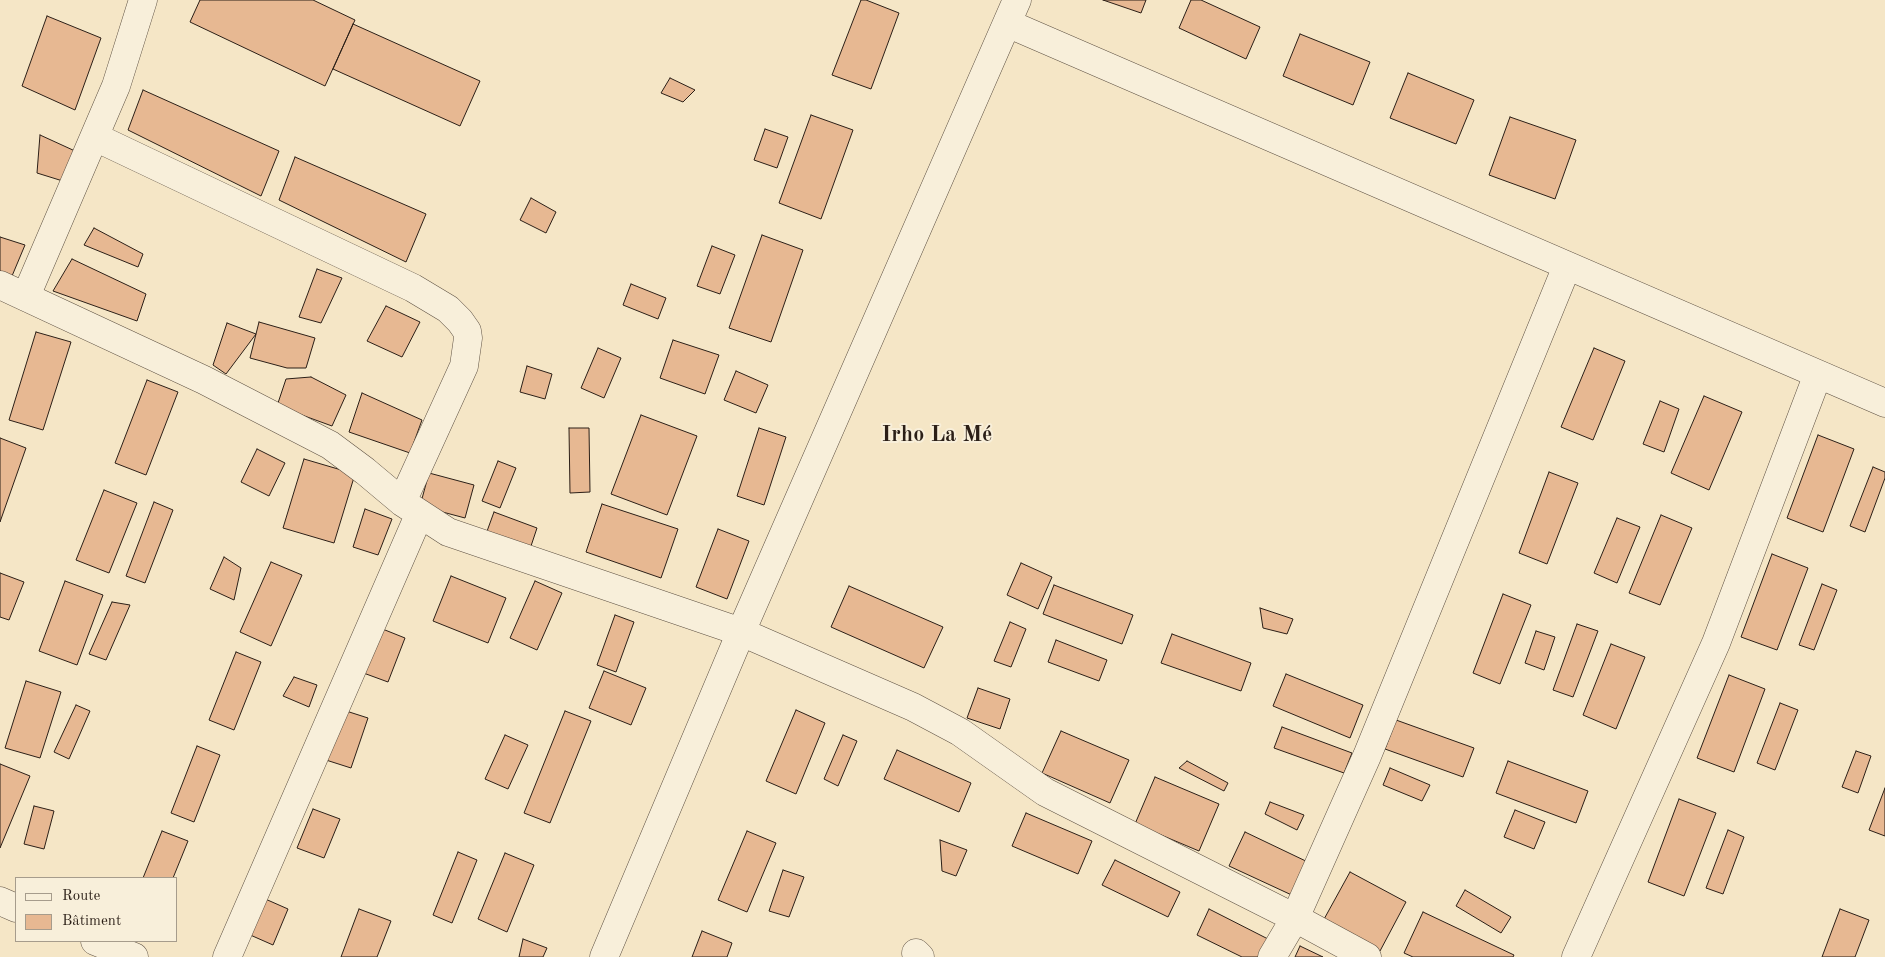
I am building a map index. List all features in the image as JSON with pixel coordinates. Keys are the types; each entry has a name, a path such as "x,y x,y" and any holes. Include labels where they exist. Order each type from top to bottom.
{"street":[{"path":"26,296 116,86 143,0"},
{"path":"604,957 741,632 1013,12 1567,266 1885,403"},
{"path":"95,137 413,288 448,308 460,320 467,331 468,338 464,366 411,509 234,955"},
{"path":"1272,957 1295,918 1367,756 1567,266"},
{"path":"0,285 204,380 330,445 365,470 411,509 448,532 741,632 913,707 960,732 1045,792 1295,918 1367,957"},
{"path":"1576,957 1716,643 1818,374"},
{"path":"0,901 15,908"},
{"path":"97,942 134,957"}],"building":[{"path":"200,0 313,0 355,20 325,86 190,22"},
{"path":"861,0 866,0 899,13 871,89 832,75"},
{"path":"1103,0 1146,0 1141,13"},
{"path":"1191,0 1201,0 1260,27 1246,59 1179,28"},
{"path":"47,16 101,38 75,110 22,86"},
{"path":"353,24 480,81 460,126 333,69"},
{"path":"1300,34 1370,62 1353,105 1283,76"},
{"path":"1408,73 1474,100 1456,144 1390,118"},
{"path":"670,78 695,90 683,102 661,93"},
{"path":"143,90 279,151 261,196 128,130"},
{"path":"811,115 853,130 821,219 779,203"},
{"path":"1510,117 1576,140 1555,199 1489,175"},
{"path":"765,129 788,137 777,168 754,160"},
{"path":"40,135 75,151 66,182 37,173"},
{"path":"295,157 426,214 406,262 279,200"},
{"path":"531,198 556,212 546,233 520,220"},
{"path":"94,228 143,254 138,267 84,245"},
{"path":"762,235 803,250 771,342 729,328"},
{"path":"0,237 25,245 12,276 0,271"},
{"path":"712,246 735,255 720,294 697,286"},
{"path":"72,259 146,294 137,321 53,291"},
{"path":"317,269 342,278 321,323 299,317"},
{"path":"631,284 666,298 658,319 623,305"},
{"path":"386,306 420,322 402,357 367,341"},
{"path":"259,322 315,338 306,368 287,368 250,358"},
{"path":"227,323 256,334 226,374 213,365"},
{"path":"36,332 71,342 43,430 9,420"},
{"path":"673,340 719,355 705,394 660,378"},
{"path":"598,348 621,358 604,398 581,388"},
{"path":"1594,348 1625,361 1593,440 1561,427"},
{"path":"527,366 552,374 545,399 520,392"},
{"path":"736,371 768,385 756,413 724,400"},
{"path":"311,377 346,395 332,426 277,406 286,379"},
{"path":"147,380 178,392 146,475 115,463"},
{"path":"362,393 422,420 410,453 349,432"},
{"path":"1704,396 1742,412 1709,490 1671,473"},
{"path":"1660,401 1679,409 1664,452 1643,444"},
{"path":"641,415 697,436 667,515 611,494"},
{"path":"569,428 589,428 590,492 570,493"},
{"path":"759,428 786,437 764,505 737,496"},
{"path":"1818,435 1854,449 1823,532 1787,518"},
{"path":"0,438 26,448 0,522"},
{"path":"257,449 285,463 269,496 241,482"},
{"path":"304,459 355,474 334,543 283,528"},
{"path":"498,461 516,468 500,508 482,501"},
{"path":"1873,467 1885,472 1885,478 1865,532 1850,526"},
{"path":"1549,472 1578,483 1547,564 1519,553"},
{"path":"429,473 474,485 465,518 420,506"},
{"path":"104,490 137,503 109,573 76,560"},
{"path":"154,502 173,510 145,583 126,576"},
{"path":"602,504 678,529 661,578 586,552"},
{"path":"365,509 392,519 378,555 353,547"},
{"path":"494,512 537,528 530,549 486,534"},
{"path":"1661,515 1692,528 1660,605 1629,593"},
{"path":"1617,518 1640,527 1617,583 1594,573"},
{"path":"718,529 749,541 727,599 696,587"},
{"path":"1772,554 1808,568 1777,650 1741,637"},
{"path":"224,557 241,568 234,600 210,589"},
{"path":"271,562 302,575 271,646 240,632"},
{"path":"1021,563 1052,577 1038,609 1007,595"},
{"path":"0,573 24,582 9,620 0,617"},
{"path":"451,576 506,598 488,643 433,621"},
{"path":"65,581 103,595 77,665 39,651"},
{"path":"535,581 562,593 537,650 510,638"},
{"path":"1822,584 1837,590 1814,650 1799,645"},
{"path":"1054,585 1133,615 1122,644 1043,614"},
{"path":"849,586 943,627 924,668 831,627"},
{"path":"1503,594 1531,605 1500,684 1473,673"},
{"path":"112,602 130,605 106,660 89,654"},
{"path":"1260,608 1293,619 1287,634 1263,628"},
{"path":"615,615 634,622 616,672 597,665"},
{"path":"1010,622 1026,629 1011,667 994,661"},
{"path":"1577,624 1598,631 1573,697 1553,690"},
{"path":"375,626 405,638 388,682 358,671"},
{"path":"1536,631 1555,637 1544,670 1525,663"},
{"path":"1172,634 1251,663 1241,691 1161,663"},
{"path":"1056,640 1107,660 1099,681 1048,662"},
{"path":"1611,644 1645,657 1616,729 1583,715"},
{"path":"236,652 261,662 234,730 209,720"},
{"path":"604,671 646,688 631,725 589,708"},
{"path":"1286,674 1363,705 1350,738 1273,706"},
{"path":"1729,675 1765,689 1734,772 1697,758"},
{"path":"294,677 317,685 309,707 283,696"},
{"path":"26,681 61,692 40,758 5,748"},
{"path":"978,688 1010,699 1000,729 967,718"},
{"path":"1780,703 1798,710 1775,770 1757,763"},
{"path":"76,705 90,711 69,759 54,752"},
{"path":"343,710 368,718 351,768 326,760"},
{"path":"796,710 825,723 796,794 766,781"},
{"path":"565,711 591,721 550,823 524,813"},
{"path":"1396,720 1474,748 1463,777 1385,749"},
{"path":"1282,727 1352,753 1344,773 1274,748"},
{"path":"1061,731 1129,760 1110,803 1042,773"},
{"path":"505,735 528,745 508,789 485,779"},
{"path":"843,735 857,741 838,786 824,779"},
{"path":"197,746 220,755 194,822 171,813"},
{"path":"897,750 971,783 959,812 884,779"},
{"path":"1856,751 1871,756 1858,793 1842,787"},
{"path":"1187,761 1228,783 1224,791 1179,768"},
{"path":"1508,761 1588,791 1576,823 1496,793"},
{"path":"0,764 30,776 0,848"},
{"path":"1390,768 1430,785 1422,801 1383,785"},
{"path":"1155,777 1219,804 1199,851 1135,824"},
{"path":"1885,788 1885,836 1869,830"},
{"path":"1679,799 1716,813 1684,896 1648,882"},
{"path":"1270,802 1304,815 1297,830 1265,814"},
{"path":"34,806 54,811 44,849 24,844"},
{"path":"313,809 340,819 324,858 297,848"},
{"path":"1515,810 1545,822 1534,849 1504,837"},
{"path":"1026,813 1092,841 1078,874 1012,846"},
{"path":"1728,830 1744,837 1723,894 1706,888"},
{"path":"162,831 188,841 173,877 143,877"},
{"path":"747,831 776,843 747,912 718,900"},
{"path":"1245,832 1312,864 1296,897 1229,866"},
{"path":"940,840 967,850 956,876 942,871"},
{"path":"458,852 477,860 452,923 433,915"},
{"path":"505,853 534,865 507,932 478,919"},
{"path":"1115,860 1180,892 1168,917 1102,885"},
{"path":"783,870 804,877 789,917 769,911"},
{"path":"1350,872 1406,902 1380,951 1323,921"},
{"path":"1465,890 1511,917 1501,933 1456,906"},
{"path":"263,898 288,909 273,945 248,934"},
{"path":"359,909 391,921 377,957 341,957"},
{"path":"1209,909 1268,939 1259,957 1242,957 1197,935"},
{"path":"1840,909 1869,920 1855,957 1822,957"},
{"path":"1423,912 1514,955 1513,957 1413,957 1404,953"},
{"path":"702,931 732,943 727,957 692,957"},
{"path":"523,939 547,948 543,957 519,957"},
{"path":"1300,946 1323,957 1295,957"}],"district":[{"name":"Irho La Mé","path":"937,435"}]}
